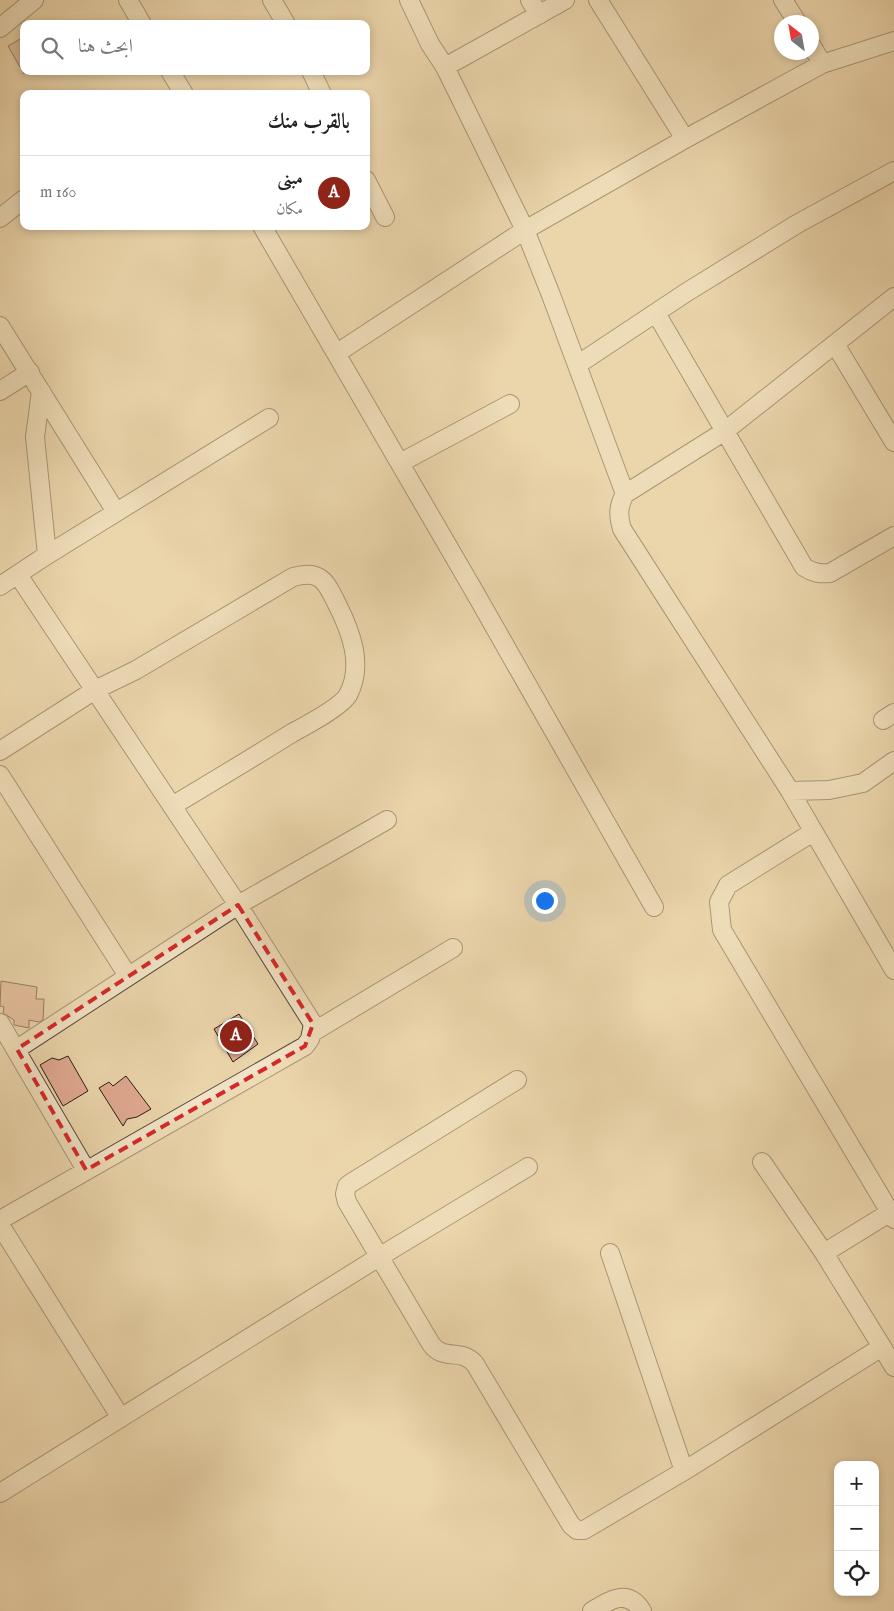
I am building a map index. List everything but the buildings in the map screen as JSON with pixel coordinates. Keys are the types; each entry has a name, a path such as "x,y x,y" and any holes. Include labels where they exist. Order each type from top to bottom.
{"street":[{"path":"0,28 34,0"},
{"path":"128,0 140,20"},
{"path":"272,0 284,20"},
{"path":"409,0 430,44 445,67 525,230 625,494"},
{"path":"445,67 535,8 565,0"},
{"path":"598,0 685,139"},
{"path":"783,0 793,15"},
{"path":"337,353 525,230 685,139 822,64 894,41"},
{"path":"819,59 822,64"},
{"path":"172,75 182,90"},
{"path":"313,75 320,90"},
{"path":"577,365 656,312 797,224 894,171"},
{"path":"370,188 385,217"},
{"path":"0,218 20,202"},
{"path":"264,230 337,353 654,907"},
{"path":"894,297 725,432 625,494 620,504 618,517 622,529 790,791 894,970"},
{"path":"656,312 804,567 811,572 820,574 830,573 894,536"},
{"path":"0,326 116,512"},
{"path":"835,344 894,442"},
{"path":"0,391 30,372"},
{"path":"42,391 35,437 47,555"},
{"path":"400,463 510,404"},
{"path":"0,586 116,512 270,418"},
{"path":"0,751 95,690 136,670 293,577 306,574 317,576 327,583 348,625 354,648 356,668 347,697 323,715 172,806"},
{"path":"0,1220 306,1046 313,1032 312,1020 238,905 18,575"},
{"path":"790,791 829,790 863,783 894,761"},
{"path":"0,775 128,976"},
{"path":"16,1049 238,905 387,820"},
{"path":"813,832 728,885 719,902 722,930 893,1214 824,1253"},
{"path":"313,1032 453,948"},
{"path":"0,1023 86,1170"},
{"path":"517,1080 346,1186 345,1194 347,1202 434,1349 444,1355 455,1354 466,1357 475,1364 574,1528 584,1530 882,1347"},
{"path":"762,1162 824,1253 894,1367"},
{"path":"0,1494 379,1257 528,1167"},
{"path":"0,1225 121,1418"},
{"path":"610,1253 684,1470"},
{"path":"592,1611 610,1600 618,1598 633,1601 642,1611"}],"highlighted area":[{"path":"238,905 313,1024 305,1046 86,1170 17,1049"}],"place":[{"name":"مبنى","path":"236,1036"}]}
